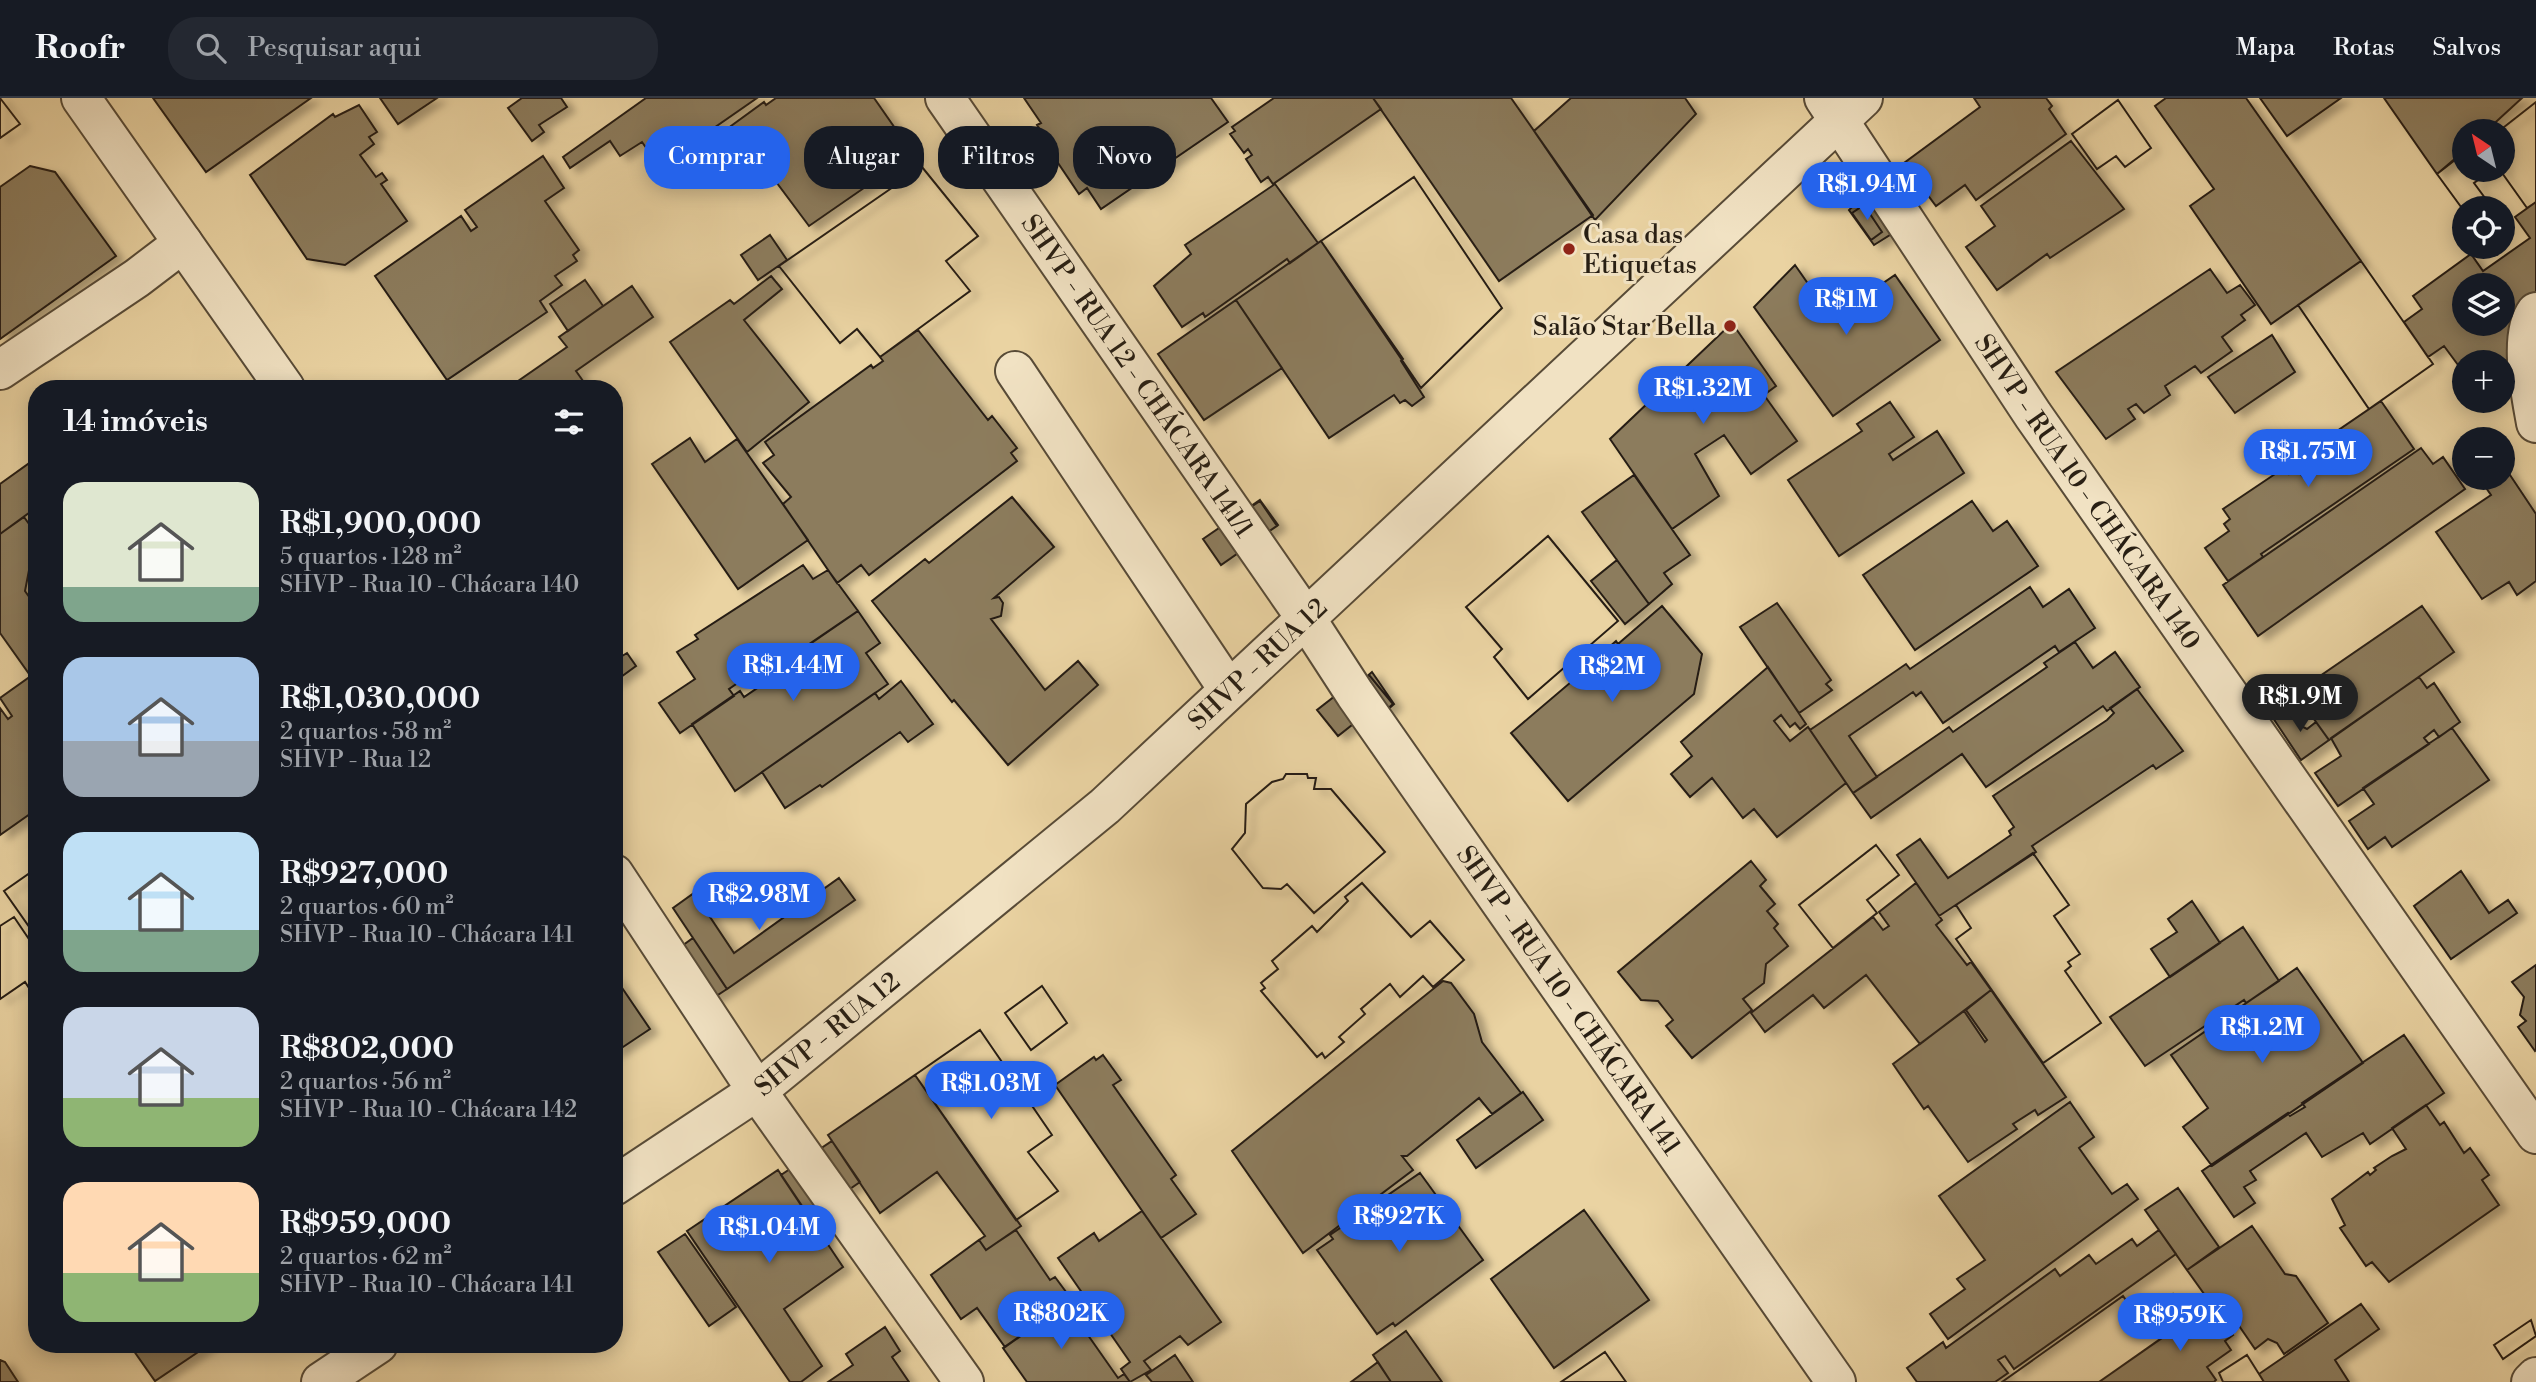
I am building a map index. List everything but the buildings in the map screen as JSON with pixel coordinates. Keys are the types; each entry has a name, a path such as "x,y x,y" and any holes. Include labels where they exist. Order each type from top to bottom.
{"street":[{"path":"81,98 279,380"},
{"name":"SHVP - RUA 12 - CHÁCARA 141/1","path":"946,98 1305,617"},
{"name":"SHVP - RUA 12","path":"623,1180 757,1091 1105,806 1842,106"},
{"name":"SHVP - RUA 10 - CHÁCARA 140","path":"1842,106 2033,415 2536,1134"},
{"path":"0,370 137,278 183,243"},
{"path":"2536,312 2529,321 2528,378 2536,423"},
{"path":"1015,371 1228,689"},
{"name":"SHVP - RUA 10 - CHÁCARA 141","path":"1305,617 1363,706 1836,1382"},
{"path":"623,888 757,1091 964,1382"},
{"path":"321,1382 364,1353"},
{"path":"2531,1382 2536,1377"}],"place":[{"name":"Casa das Etiquetas","path":"1569,249"},
{"name":"Salão Star Bella","path":"1730,326"}]}
